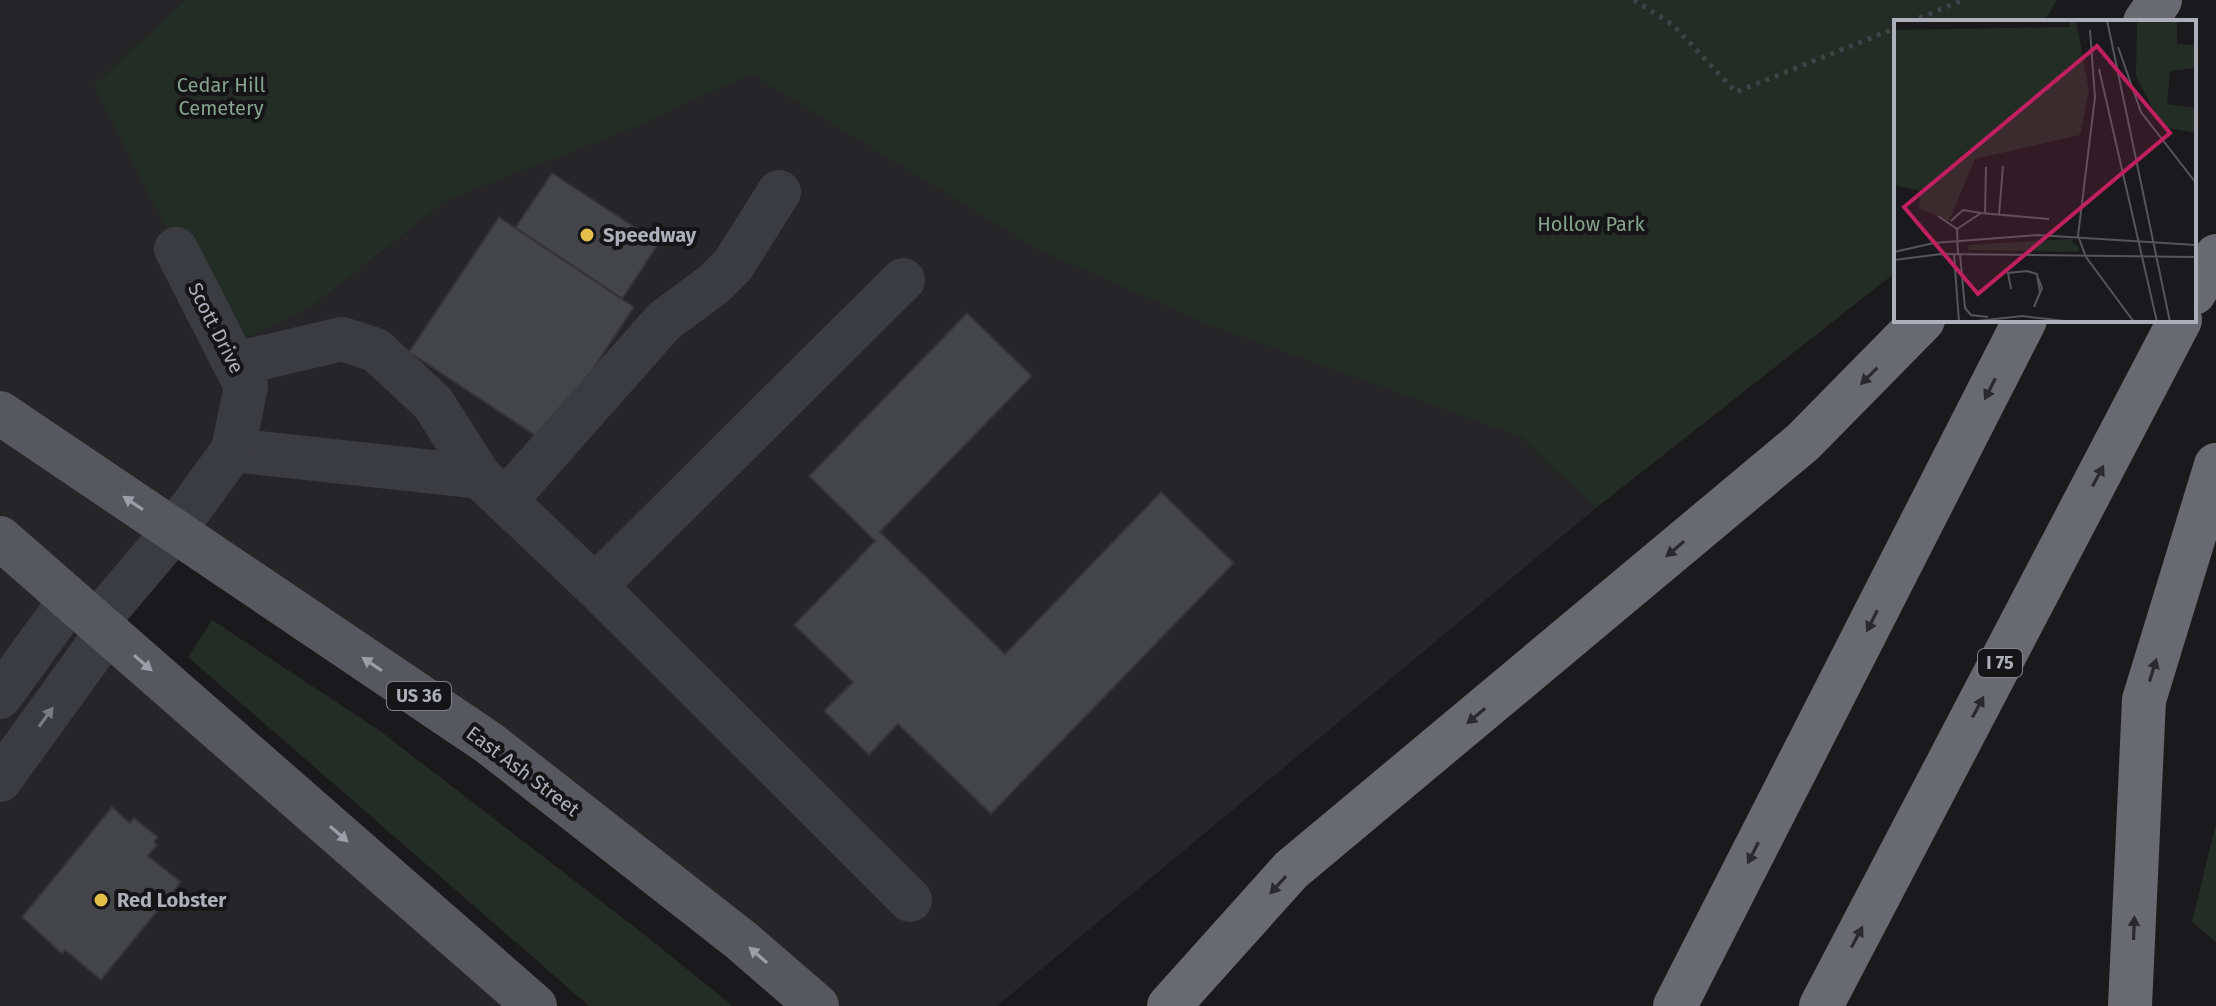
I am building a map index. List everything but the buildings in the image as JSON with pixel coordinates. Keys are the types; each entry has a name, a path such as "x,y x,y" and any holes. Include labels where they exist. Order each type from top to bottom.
{"highway":[{"path":"2146,20 2160,0"},
{"path":"2178,20 2188,0"},
{"path":"2196,290 2216,256"},
{"path":"1169,1006 1291,870 1803,442 1921,322"},
{"path":"1675,1006 2024,322"},
{"name":"I 75","path":"1821,1006 2179,322"},
{"path":"2130,1006 2144,700 2216,465"}],"main road":[{"name":"East Ash Street","path":"0,413 489,743 742,941 817,1006"},
{"path":"0,538 535,1006"}],"street":[{"path":"492,489 664,321 714,284 733,265 779,192"},
{"name":"Scott Drive","path":"174,531 233,450 246,386 176,249"},
{"path":"595,586 903,280"},
{"path":"235,364 342,339 376,350 433,403 492,489 595,586 910,900"},
{"path":"233,450 492,489"},
{"path":"0,697 91,618 174,531"},
{"path":"0,780 91,618"}],"path":[{"path":"1634,0 1673,25 1736,92 1894,29"},
{"path":"1915,20 1963,0"}],"shaded area":[{"path":"0,0 185,0 94,85 309,309 447,200 631,129 751,74 1037,249 1212,326 1521,437 1596,508 997,1006 817,1006 173,531 97,622 535,1006 0,1006"}],"green space":[{"name":"Hollow Park","path":"185,0 2057,0 2045,20 1894,20 1894,274 1596,508 1521,437 1212,326 1037,249 751,74 631,129 447,200 309,309 226,346 94,85"},
{"path":"212,620 380,731 733,1006 589,1006 188,657"},
{"path":"2216,823 2216,942 2192,922"}],"place":[{"name":"Speedway","path":"587,235"},
{"name":"Red Lobster","path":"101,900"}],"park label":[{"name":"Cedar Hill Cemetery","path":"221,96"}]}
